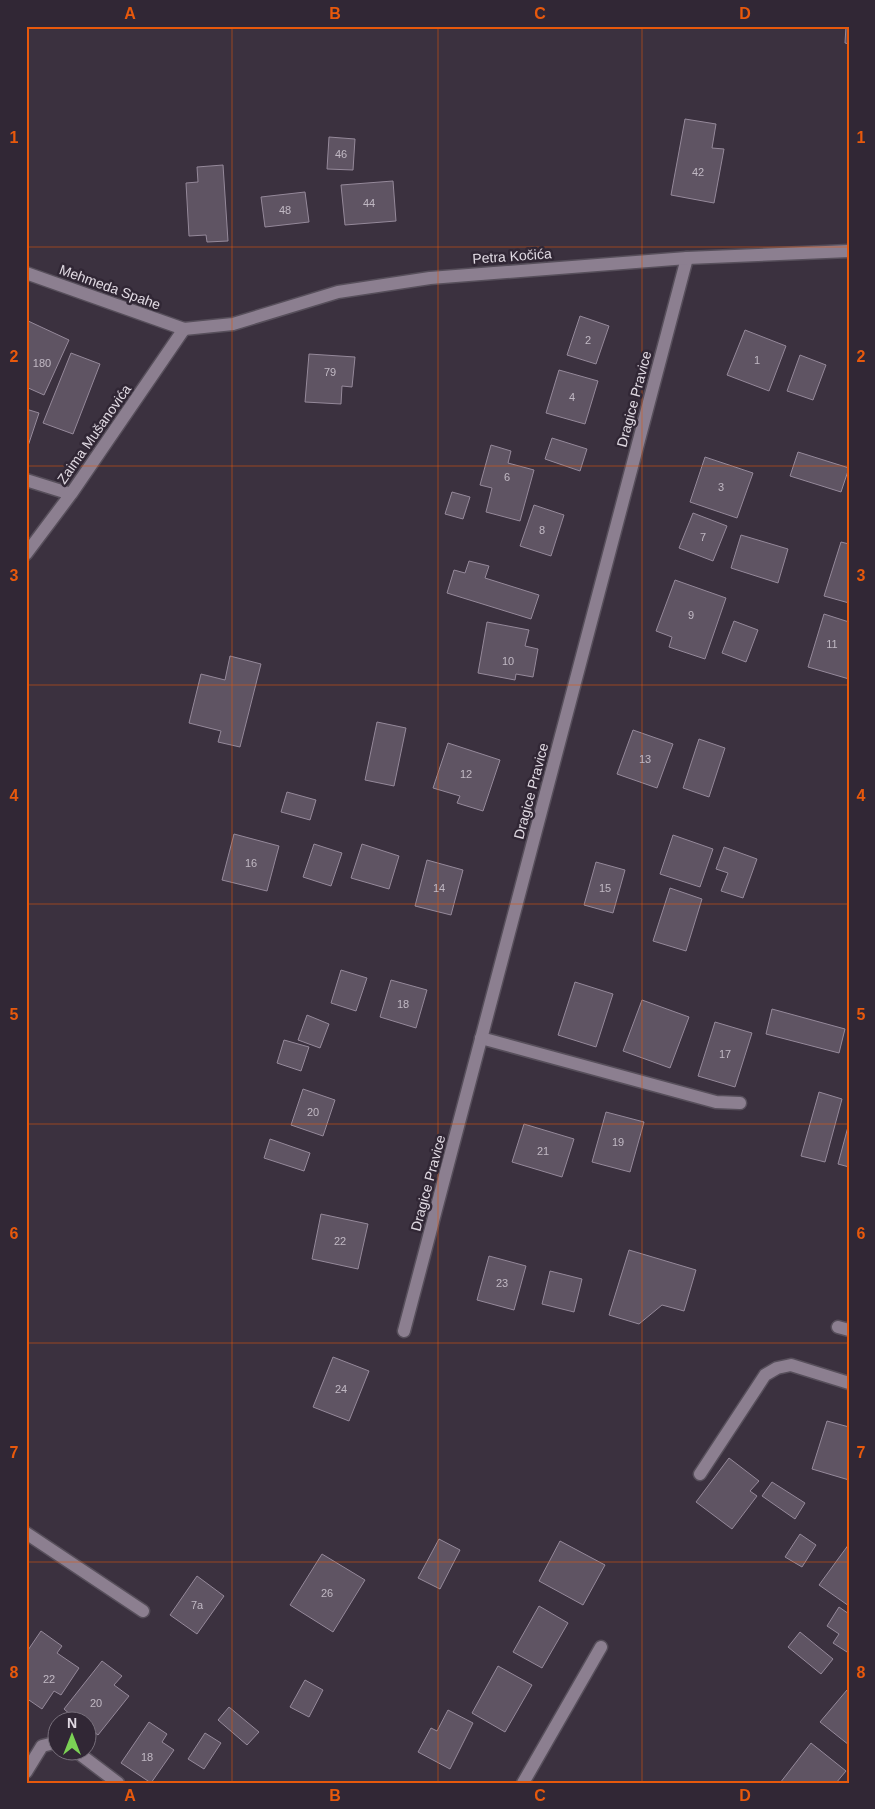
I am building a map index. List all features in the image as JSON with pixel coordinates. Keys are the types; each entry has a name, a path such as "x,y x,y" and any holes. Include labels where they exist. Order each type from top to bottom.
{"street":[{"name":"Petra Kočića","path":"184,329 233,324 338,292 430,278 687,258 849,251"},
{"name":"Dragice Pravice","path":"404,1331 687,258"},
{"name":"Mehmeda Spahe","path":"26,273 184,329"},
{"name":"Zaima Mušanovića","path":"26,554 71,494 184,329"},
{"path":"26,480 71,494"},
{"path":"481,1038 716,1102 740,1103"},
{"path":"700,1474 765,1374 777,1368 791,1365 849,1383"},
{"path":"26,1533 143,1611"},
{"path":"523,1783 601,1647"},
{"path":"26,1772 42,1746 48,1744"},
{"path":"90,1762 118,1783"}],"building":[{"path":"846,26 849,26 849,44 845,43"},
{"path":"685,119 716,124 712,148 724,149 714,203 671,195"},
{"path":"329,137 355,139 353,170 327,169"},
{"path":"223,165 228,241 207,242 206,235 189,236 186,183 198,182 197,167"},
{"path":"393,181 396,221 345,225 341,185"},
{"path":"305,192 309,222 265,227 261,197"},
{"path":"580,316 609,326 596,364 567,355"},
{"path":"26,320 69,340 44,395 26,387"},
{"path":"745,330 786,346 769,391 727,375"},
{"path":"71,353 100,364 73,434 43,423"},
{"path":"309,354 355,357 352,387 342,386 341,404 305,402"},
{"path":"800,355 826,365 813,400 787,391"},
{"path":"559,370 598,381 585,424 546,413"},
{"path":"26,409 39,413 26,452"},
{"path":"552,438 587,449 580,471 545,459"},
{"path":"491,445 511,451 508,463 534,470 520,521 486,512 492,488 480,485"},
{"path":"798,452 849,468 841,492 790,476"},
{"path":"705,457 753,473 737,518 690,502"},
{"path":"452,492 470,497 463,519 445,514"},
{"path":"534,505 564,515 551,556 520,546"},
{"path":"693,513 727,526 713,561 679,548"},
{"path":"741,535 788,549 778,583 731,568"},
{"path":"841,542 849,544 849,603 824,596"},
{"path":"469,561 489,566 485,578 539,595 531,619 447,593 454,570 465,573"},
{"path":"675,580 726,598 705,659 669,647 672,637 656,631"},
{"path":"824,614 849,622 849,679 808,667"},
{"path":"734,621 758,630 746,662 722,653"},
{"path":"487,622 529,630 525,646 538,649 533,677 516,674 515,680 478,673"},
{"path":"230,656 261,664 240,747 218,742 221,731 189,723 201,674 225,680"},
{"path":"377,722 406,728 394,786 365,780"},
{"path":"633,730 673,744 657,788 617,774"},
{"path":"699,739 725,748 709,797 683,788"},
{"path":"448,743 500,760 483,811 457,803 460,796 433,788"},
{"path":"287,792 316,800 310,820 281,812"},
{"path":"234,834 279,846 267,891 222,880"},
{"path":"673,835 713,849 700,887 660,874"},
{"path":"314,844 342,853 331,886 303,877"},
{"path":"362,844 399,856 389,889 351,878"},
{"path":"724,847 757,859 743,898 721,891 728,873 716,869"},
{"path":"427,860 463,870 451,915 415,906"},
{"path":"596,862 625,870 613,913 584,905"},
{"path":"670,888 702,899 686,951 653,941"},
{"path":"341,970 367,978 356,1011 331,1003"},
{"path":"391,980 427,990 416,1028 380,1017"},
{"path":"575,982 613,994 596,1047 558,1035"},
{"path":"642,1000 689,1017 670,1068 623,1051"},
{"path":"772,1009 845,1029 839,1053 766,1034"},
{"path":"307,1015 329,1024 320,1048 298,1040"},
{"path":"715,1022 752,1033 735,1087 698,1076"},
{"path":"284,1040 309,1047 301,1071 277,1063"},
{"path":"303,1089 335,1100 323,1136 291,1125"},
{"path":"819,1092 842,1099 825,1162 801,1156"},
{"path":"606,1112 644,1122 630,1172 592,1162"},
{"path":"849,1123 849,1167 838,1164"},
{"path":"524,1124 574,1139 562,1177 512,1162"},
{"path":"270,1139 310,1153 304,1171 264,1158"},
{"path":"321,1214 368,1224 358,1269 312,1259"},
{"path":"629,1250 696,1270 684,1311 662,1305 639,1324 609,1315"},
{"path":"489,1256 526,1266 514,1310 477,1300"},
{"path":"550,1271 582,1279 574,1312 542,1304"},
{"path":"333,1357 369,1371 349,1421 313,1407"},
{"path":"827,1421 849,1427 849,1480 812,1469"},
{"path":"729,1458 759,1481 750,1491 757,1496 732,1529 696,1502"},
{"path":"772,1482 805,1503 795,1519 762,1496"},
{"path":"800,1534 816,1545 802,1567 785,1557"},
{"path":"439,1539 460,1550 440,1589 418,1578"},
{"path":"560,1541 605,1565 583,1605 539,1581"},
{"path":"849,1544 849,1606 819,1585"},
{"path":"322,1554 365,1580 333,1632 290,1605"},
{"path":"197,1576 224,1596 197,1634 170,1615"},
{"path":"539,1606 568,1623 542,1668 513,1652"},
{"path":"839,1607 849,1614 849,1649 847,1652 833,1643 839,1634 827,1626"},
{"path":"41,1631 62,1646 57,1653 79,1668 61,1695 54,1691 42,1709 26,1698 26,1653"},
{"path":"800,1632 833,1659 821,1674 788,1647"},
{"path":"102,1661 122,1676 114,1685 129,1696 98,1735 98,1712 67,1712 64,1709"},
{"path":"498,1666 532,1685 505,1732 472,1713"},
{"path":"305,1680 323,1690 309,1717 290,1707"},
{"path":"847,1690 849,1692 849,1745 820,1722"},
{"path":"229,1707 259,1732 247,1745 218,1720"},
{"path":"448,1710 473,1723 450,1769 418,1752 431,1728 437,1731"},
{"path":"149,1722 167,1734 162,1742 174,1750 151,1783 121,1763"},
{"path":"205,1733 221,1743 204,1769 188,1759"},
{"path":"811,1743 846,1771 836,1783 780,1783"}]}
